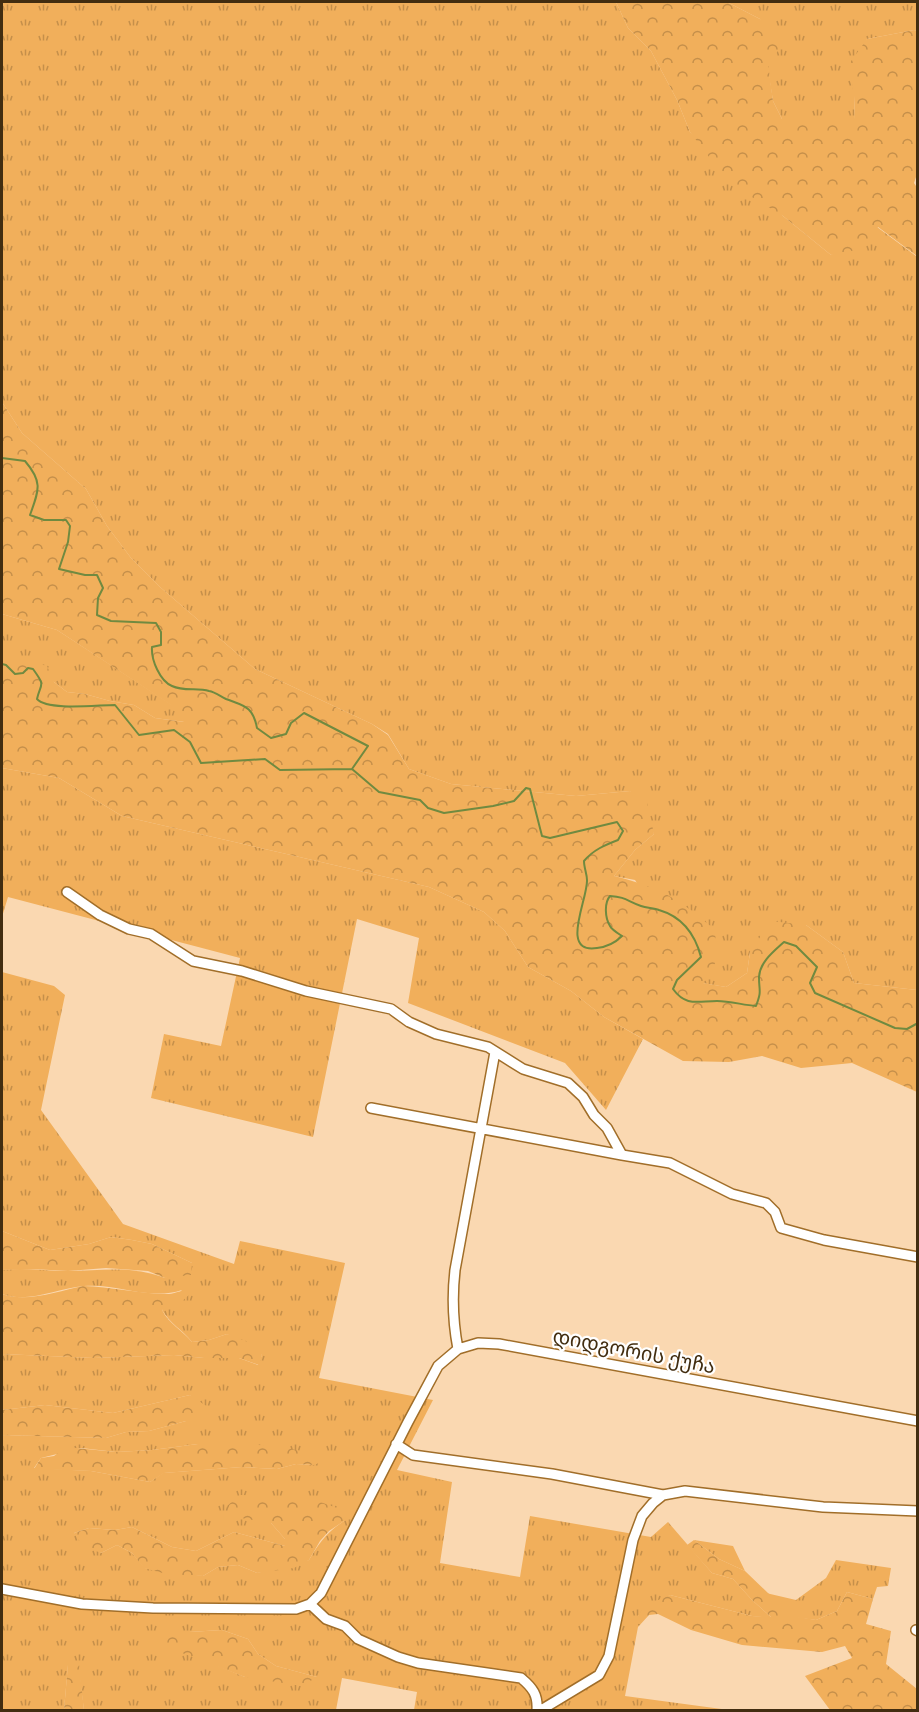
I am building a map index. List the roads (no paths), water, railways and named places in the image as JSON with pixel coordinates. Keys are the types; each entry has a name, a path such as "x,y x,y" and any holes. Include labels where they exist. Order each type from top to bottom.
{"street":[{"path":"67,892 100,915 129,928 151,934 193,961 242,971 306,991 391,1009 409,1022 436,1034 488,1047 524,1070 568,1083 607,1128 622,1155"},
{"path":"2,1589 82,1604 153,1608 296,1609 310,1604 321,1593 438,1366 458,1349 453,1287 495,1052"},
{"path":"371,1108 670,1162 732,1194 766,1203 775,1212 781,1228 824,1240 918,1257"},
{"name":"დიდგორის ქუჩა","path":"458,1349 478,1344 499,1344 918,1421"},
{"path":"396,1444 413,1455 552,1474 663,1495 685,1491 823,1507 918,1511"},
{"path":"310,1604 326,1618 345,1626 358,1639 398,1657 418,1663 522,1678 532,1687 538,1699 539,1710 599,1675 609,1656 633,1540 642,1516 652,1503 663,1495"}],"waterway":[{"path":"2,458 25,461 35,475 38,486 30,515 44,520 66,520 70,526 68,542 59,569 85,575 97,575 103,588 98,598 97,615 111,621 156,623 161,632 161,645 152,647 153,658 160,675 172,686 181,689 200,689 243,705 253,715 257,728 271,738 286,734 291,723 304,713 368,746 352,769 379,792 420,800 428,808 444,813 514,801 526,788 530,789 542,836 550,838 617,822 623,831 618,840 595,851 584,861 587,880 577,934 580,943 586,948 604,947 622,936 610,926 606,911 610,896 620,897 667,913 687,927 701,957 677,980 673,989 688,1001 722,1001 756,1006 760,994 759,977 762,967 784,942 796,946 817,967 810,983 815,993 895,1028 907,1029 918,1023"},
{"path":"2,664 15,674 23,673 28,668 33,669 41,684 37,699 43,703 62,706 115,705 139,735 174,730 190,742 201,763 265,759 280,770 352,769"}]}
